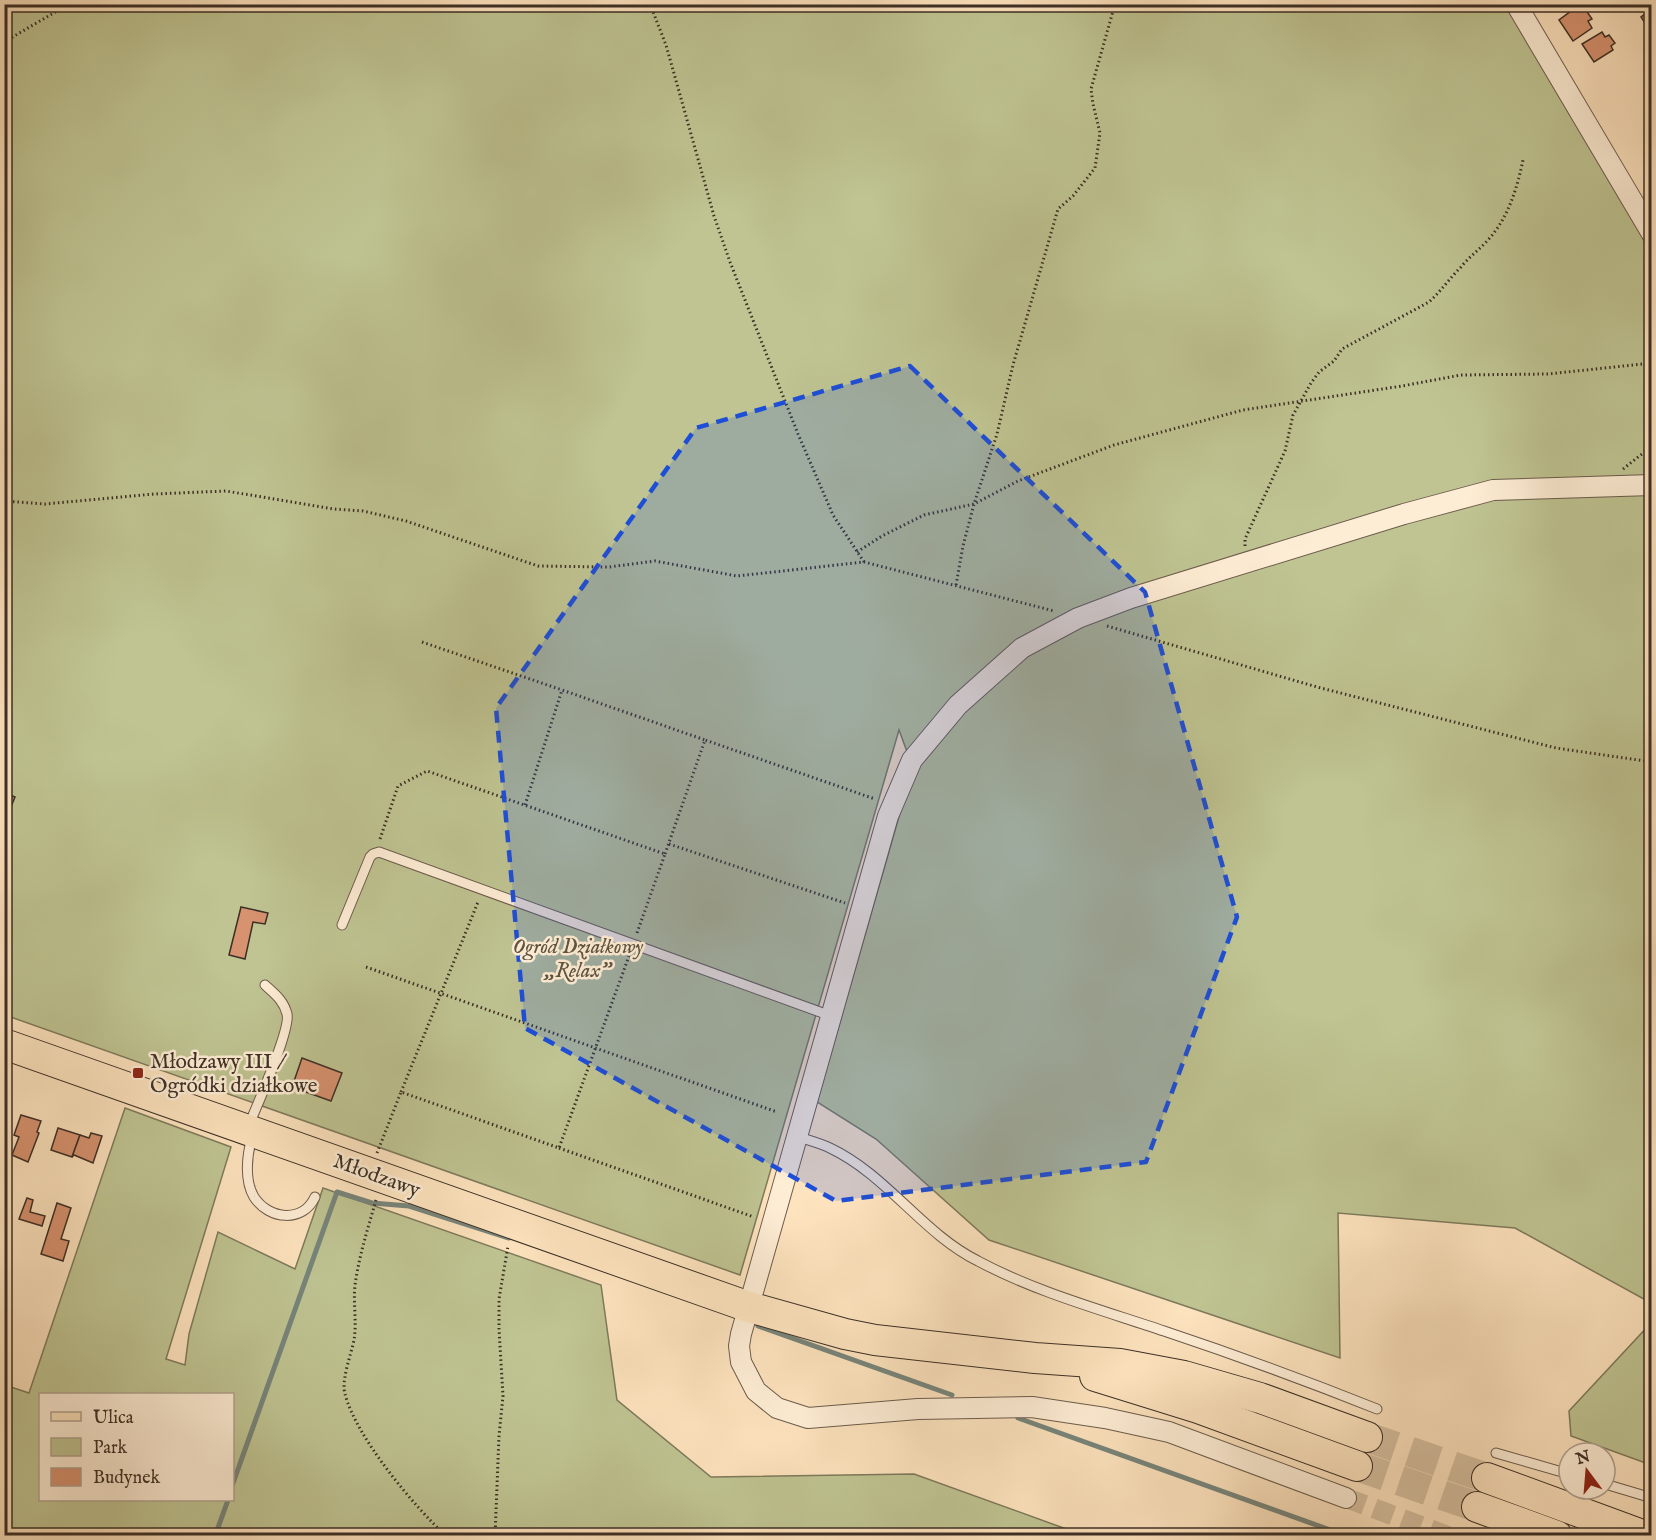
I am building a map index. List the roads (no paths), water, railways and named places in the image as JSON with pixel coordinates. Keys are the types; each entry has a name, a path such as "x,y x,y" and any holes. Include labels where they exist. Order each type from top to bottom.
{"main road":[{"name":"Młodzawy","path":"4,1044 250,1130 374,1183 512,1223 749,1307 875,1340 1035,1358"},
{"path":"1035,1358 1120,1364 1184,1376 1260,1398 1367,1437"},
{"path":"1035,1358 1198,1408 1357,1466"},
{"path":"1492,1466 1646,1536"},
{"path":"1477,1507 1557,1536"}],"street":[{"path":"1516,4 1652,234"},
{"path":"1346,1498 1169,1432 1095,1416 1032,1407 918,1409 808,1418 777,1408 756,1390 741,1362 740,1340 888,816 912,760 958,705 1022,648 1078,618 1131,598 1404,514 1493,490 1652,485"}],"lane":[{"path":"342,926 370,857 379,852 831,1016"},
{"path":"265,985 284,1006 288,1024 250,1130 249,1182 254,1197 263,1207 280,1215 302,1214 310,1207 315,1197"},
{"path":"796,1136 830,1148 850,1160 874,1177 946,1240 975,1260 1008,1276 1048,1292 1248,1359 1377,1409"},
{"path":"1492,1466 1557,1473"},
{"path":"1617,1488 1652,1498"}],"waterway":[{"path":"234,1480 337,1192 372,1203 409,1206 509,1238"},
{"path":"758,1326 952,1395"},
{"path":"1018,1418 1347,1536"},
{"path":"215,1536 228,1501"}],"tunnel":[{"path":"1367,1437 1487,1478"},
{"path":"1357,1466 1477,1507"},
{"path":"1346,1498 1448,1536"}],"place":[{"name":"Młodzawy III / Ogródki działkowe","path":"138,1073"}],"park label":[{"name":"Ogród Działkowy „Relax”","path":"578,958"}]}
